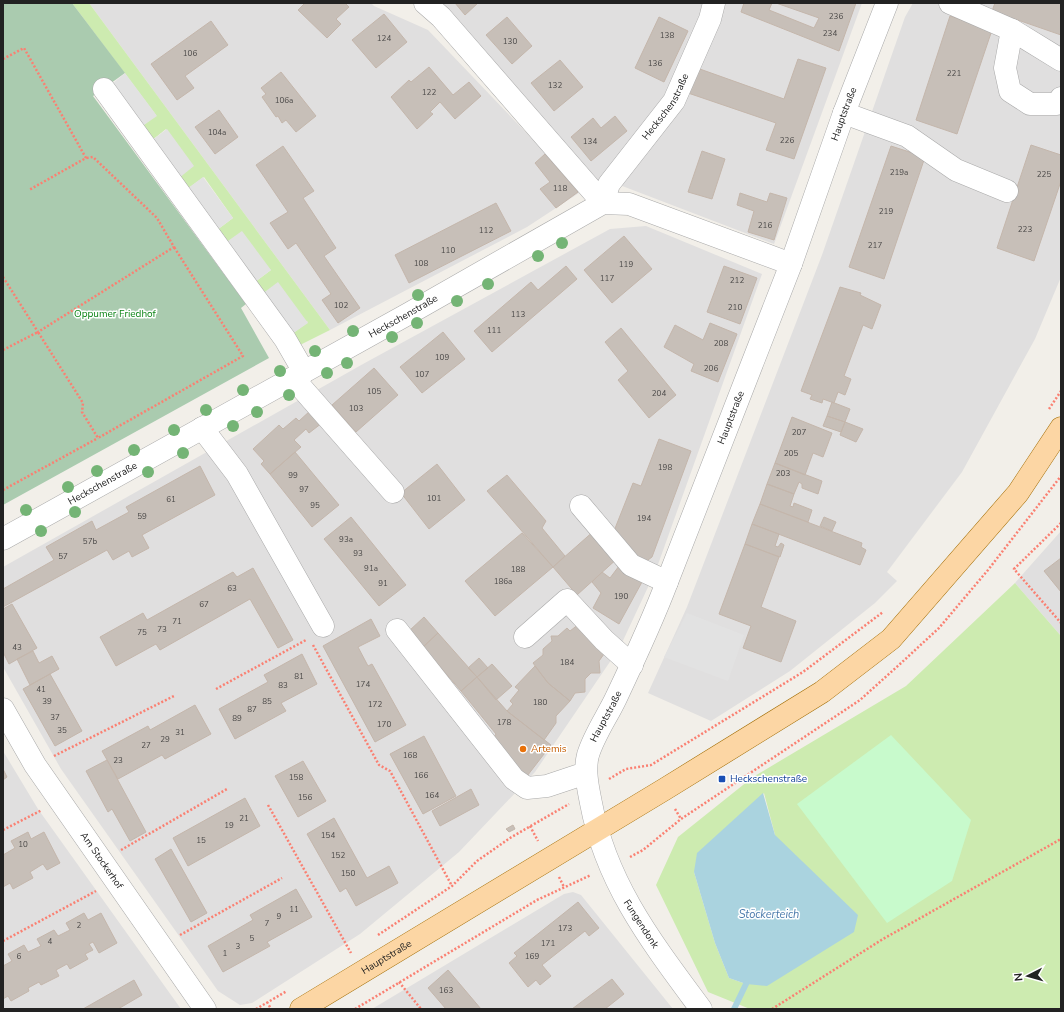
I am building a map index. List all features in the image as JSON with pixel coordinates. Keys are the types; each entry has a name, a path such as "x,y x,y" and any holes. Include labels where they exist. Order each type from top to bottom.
{"main road":[{"name":"Hauptstraße","path":"301,1009 596,831 822,692 891,639 1018,493 1061,428"}],"street":[{"path":"425,3 441,16 603,203 630,204 791,264"},
{"name":"Heckschenstraße","path":"3,539 299,375 603,203 610,184 674,101 710,19 714,3"},
{"name":"Hauptstraße","path":"596,831 588,782 588,757 594,739 610,711 632,665 667,582 791,264 844,112 887,3"},
{"path":"950,3 1012,30 1061,60"},
{"path":"1012,30 1005,68 1010,91 1030,104 1057,104 1061,98"},
{"path":"104,89 285,340 299,375 393,492"},
{"path":"844,112 907,136 956,170 1007,191"},
{"path":"202,428 222,452 244,486 323,626"},
{"path":"581,506 631,565 667,582"},
{"path":"526,637 567,600 604,640 632,665"},
{"path":"397,630 514,779 527,788 588,782"},
{"name":"Am Stockerhof","path":"3,709 36,765 60,801 205,1009"},
{"name":"Fungendonk","path":"596,831 609,867 629,906 701,1009"}],"path":[{"path":"3,59 24,48 86,158"},
{"path":"3,490 242,356 157,218 92,157 86,158 28,190"},
{"path":"3,350 38,332 174,247"},
{"path":"3,277 83,403 82,412 98,438"},
{"path":"1048,411 1061,391"},
{"path":"1061,522 1014,569 1061,623"},
{"path":"376,936 452,886 477,861 588,782 626,769 651,765 796,676 889,608"},
{"path":"216,689 309,638 379,765 390,772 452,886"},
{"path":"36,765 174,696"},
{"path":"102,862 227,789"},
{"path":"3,830 60,801"},
{"path":"268,805 351,952"},
{"path":"772,1009 883,939 1061,839"},
{"path":"160,946 282,878"},
{"path":"3,941 115,880"},
{"path":"345,956 357,948"},
{"path":"399,982 421,1009"},
{"path":"256,1009 292,988"},
{"path":"267,1002 271,1009"}],"shaded area":[{"path":"89,3 371,3 374,6 428,30 582,191 527,227 330,330"},
{"path":"434,3 862,3 774,244 604,179 599,183"},
{"path":"913,3 1061,3 1061,277 1035,339 962,472 887,572 897,581 875,603 790,671 711,721 648,693 687,607 822,255 905,17"},
{"path":"125,73 157,116 141,127 111,85"},
{"path":"167,129 194,166 179,178 151,141"},
{"path":"203,177 233,218 217,230 187,189"},
{"path":"646,226 762,274 656,570 620,647 535,772 459,852 360,934 252,1003 240,1005 218,991 61,769 3,667 3,567 363,364 610,229"},
{"path":"242,231 271,270 255,282 225,243"},
{"path":"278,282 308,323 292,334 262,294"},
{"path":"1061,531 1061,636 1015,583"},
{"path":"687,613 744,635 728,681 664,657"},
{"path":"3,751 38,809 181,1009 3,1009"},
{"path":"573,892 581,895 673,1009 372,1009 564,894"}],"green space":[{"name":"Oppumer Friedhof","path":"3,3 72,3 125,73 93,96 246,304 241,308 269,358 3,505"},
{"path":"72,3 89,3 330,330 300,345 292,334 308,322 262,294 255,282 271,270 225,243 217,230 233,218 204,177 187,189 179,178 166,129 151,141 141,127 156,115"},
{"path":"1015,583 1061,636 1061,1009 750,1009 708,992 656,885 678,837 753,777 906,686","holes":["764,793 775,835 746,984 729,978 715,943 694,872"]},
{"path":"891,735 971,820 952,881 887,923 797,804"}],"water":[{"name":"Stöckerteich","path":"763,793 775,835 858,915 854,932 767,986 746,984 729,978 715,943 694,872 697,853"}],"building":[{"path":"305,3 345,3 349,7 336,19 341,24 327,38 298,10"},
{"path":"455,3 478,3 465,15"},
{"path":"744,3 772,3 769,10 814,28 819,18 776,3 856,3 839,51 741,12"},
{"path":"995,3 1061,3 1061,35 992,11"},
{"path":"384,14 407,42 376,68 352,40"},
{"path":"950,16 992,30 957,134 916,120"},
{"path":"507,17 532,46 512,64 486,35"},
{"path":"659,17 688,31 664,82 635,68"},
{"path":"211,21 228,45 185,76 194,88 177,100 151,64"},
{"path":"798,59 826,68 794,159 766,150 776,123 688,93 697,68 784,99"},
{"path":"560,60 583,87 554,111 531,83"},
{"path":"429,67 453,95 469,82 481,96 455,119 440,102 430,112 433,114 417,129 391,97 409,80 411,82"},
{"path":"281,72 316,116 296,132 286,120 282,123 278,116 276,117 262,97 266,94 261,88"},
{"path":"219,110 238,137 215,154 195,127"},
{"path":"615,116 627,131 591,161 571,137 593,118 601,128"},
{"path":"1031,145 1061,155 1061,181 1034,261 997,248"},
{"path":"283,146 314,191 303,198 336,248 324,256 360,308 338,323 322,300 331,294 296,243 288,249 270,223 288,212 256,165"},
{"path":"891,146 925,157 884,279 849,267"},
{"path":"702,151 725,159 712,199 688,192"},
{"path":"545,154 578,192 556,208 540,189 550,182 535,163"},
{"path":"740,193 767,202 770,193 787,198 774,240 748,232 754,211 737,205"},
{"path":"496,203 511,231 409,283 395,255"},
{"path":"624,236 652,269 612,303 584,270"},
{"path":"566,266 577,279 492,352 474,331 531,282 538,290"},
{"path":"724,266 757,278 740,324 707,312"},
{"path":"840,287 861,293 860,295 881,305 872,329 863,325 844,376 851,379 845,395 838,392 834,403 823,399 822,403 810,399 812,395 801,391"},
{"path":"710,323 737,334 718,382 691,371 694,364 664,347 675,325 703,340"},
{"path":"621,328 676,395 649,418 618,380 628,371 605,342"},
{"path":"443,332 465,359 422,393 400,367"},
{"path":"374,368 398,395 356,432 332,405"},
{"path":"832,402 850,409 845,422 827,416"},
{"path":"311,410 322,423 309,433 306,429 294,440 301,447 270,474 261,464 264,461 253,449 279,425 283,429 296,418 299,421"},
{"path":"827,416 845,422 841,432 823,426"},
{"path":"792,417 832,433 823,457 813,453 805,475 775,463"},
{"path":"845,422 863,429 856,442 840,435"},
{"path":"659,439 691,451 652,557 644,563 614,531 633,483 641,486"},
{"path":"295,452 339,505 312,527 270,474"},
{"path":"775,463 822,481 818,494 802,488 802,484 799,482 794,494 767,484"},
{"path":"437,464 465,500 429,529 401,493"},
{"path":"200,466 215,495 142,535 149,548 132,557 129,551 113,560 107,550 3,607 3,589 54,560 46,547 92,521 96,530 129,512 126,507"},
{"path":"507,475 546,521 542,528 565,556 553,567 487,491"},
{"path":"767,484 794,494 790,506 793,507 794,503 812,510 808,522 760,504"},
{"path":"760,504 862,543 861,547 866,550 860,565 752,524"},
{"path":"351,517 406,585 379,606 324,539"},
{"path":"824,517 836,522 832,531 820,526"},
{"path":"752,524 779,534 775,546 778,547 781,543 784,545 780,557 745,544"},
{"path":"595,530 619,557 577,595 553,567"},
{"path":"522,533 553,567 495,616 465,581"},
{"path":"745,544 779,557 761,607 796,621 781,662 743,648 751,626 719,614"},
{"path":"1061,558 1061,592 1044,571"},
{"path":"619,566 642,582 619,624 593,608 601,593 592,582 602,572 610,578"},
{"path":"253,568 293,640 278,648 250,599 160,650 156,644 116,666 100,637 143,613 147,620 233,572 237,577"},
{"path":"12,604 37,648 9,664 3,652 3,609"},
{"path":"424,617 438,633 423,647 409,631"},
{"path":"371,619 380,636 358,647 368,666 372,664 406,725 375,742 323,646"},
{"path":"579,624 604,654 599,661 600,673 591,673 585,679 585,692 575,693 570,701 548,683 533,663 543,655 543,649 552,641 551,636 558,636 567,628 570,631"},
{"path":"438,633 477,677 461,691 423,647"},
{"path":"33,651 39,663 52,656 59,669 30,685 17,659"},
{"path":"302,654 317,684 281,703 286,711 235,739 219,709 268,682 264,675"},
{"path":"479,658 488,668 477,677 468,668"},
{"path":"492,664 512,686 496,700 477,677"},
{"path":"535,666 548,683 570,701 556,716 556,723 544,740 507,711 513,704 510,701 519,690 515,687"},
{"path":"50,674 82,731 55,746 23,689"},
{"path":"477,677 507,711 551,745 524,780 491,742 496,734 461,691"},
{"path":"195,705 211,734 165,759 162,755 118,779 102,751 148,726 150,730"},
{"path":"424,736 456,796 423,814 390,754"},
{"path":"107,760 146,832 130,841 112,809 108,812 86,771"},
{"path":"303,761 326,801 298,817 275,776"},
{"path":"3,769 7,777 3,780"},
{"path":"471,789 479,805 440,826 432,811"},
{"path":"245,798 260,826 188,866 173,838"},
{"path":"334,818 367,878 389,866 398,883 356,906 346,888 340,892 307,834"},
{"path":"513,825 515,829 509,832 506,829"},
{"path":"28,832 31,839 44,832 60,863 47,870 43,864 30,872 33,878 13,889 10,883 3,887 3,855 15,848 11,841"},
{"path":"171,849 207,913 191,922 155,859"},
{"path":"296,889 312,917 267,942 270,946 223,972 208,946 253,920 250,915"},
{"path":"578,902 599,928 589,936 585,931 542,965 551,976 540,985 536,980 528,987 509,963 517,956 514,953"},
{"path":"84,913 88,920 101,913 117,943 99,953 93,942 89,944 93,950 85,954 88,959 70,969 67,964 56,970 59,976 41,985 39,982 28,988 29,991 11,1001 8,996 3,999 3,966 12,961 8,954 24,945 28,952 41,946 37,939 54,930 58,936 70,930 66,923"},
{"path":"448,970 481,1009 446,1009 428,988"},
{"path":"612,979 624,994 605,1009 572,1009"},
{"path":"134,980 142,995 118,1009 83,1009"}],"waterway":[{"path":"734,1009 746,984"}],"place":[{"name":"Artemis","path":"523,749"},
{"name":"Heckschenstraße","path":"722,779"}]}
